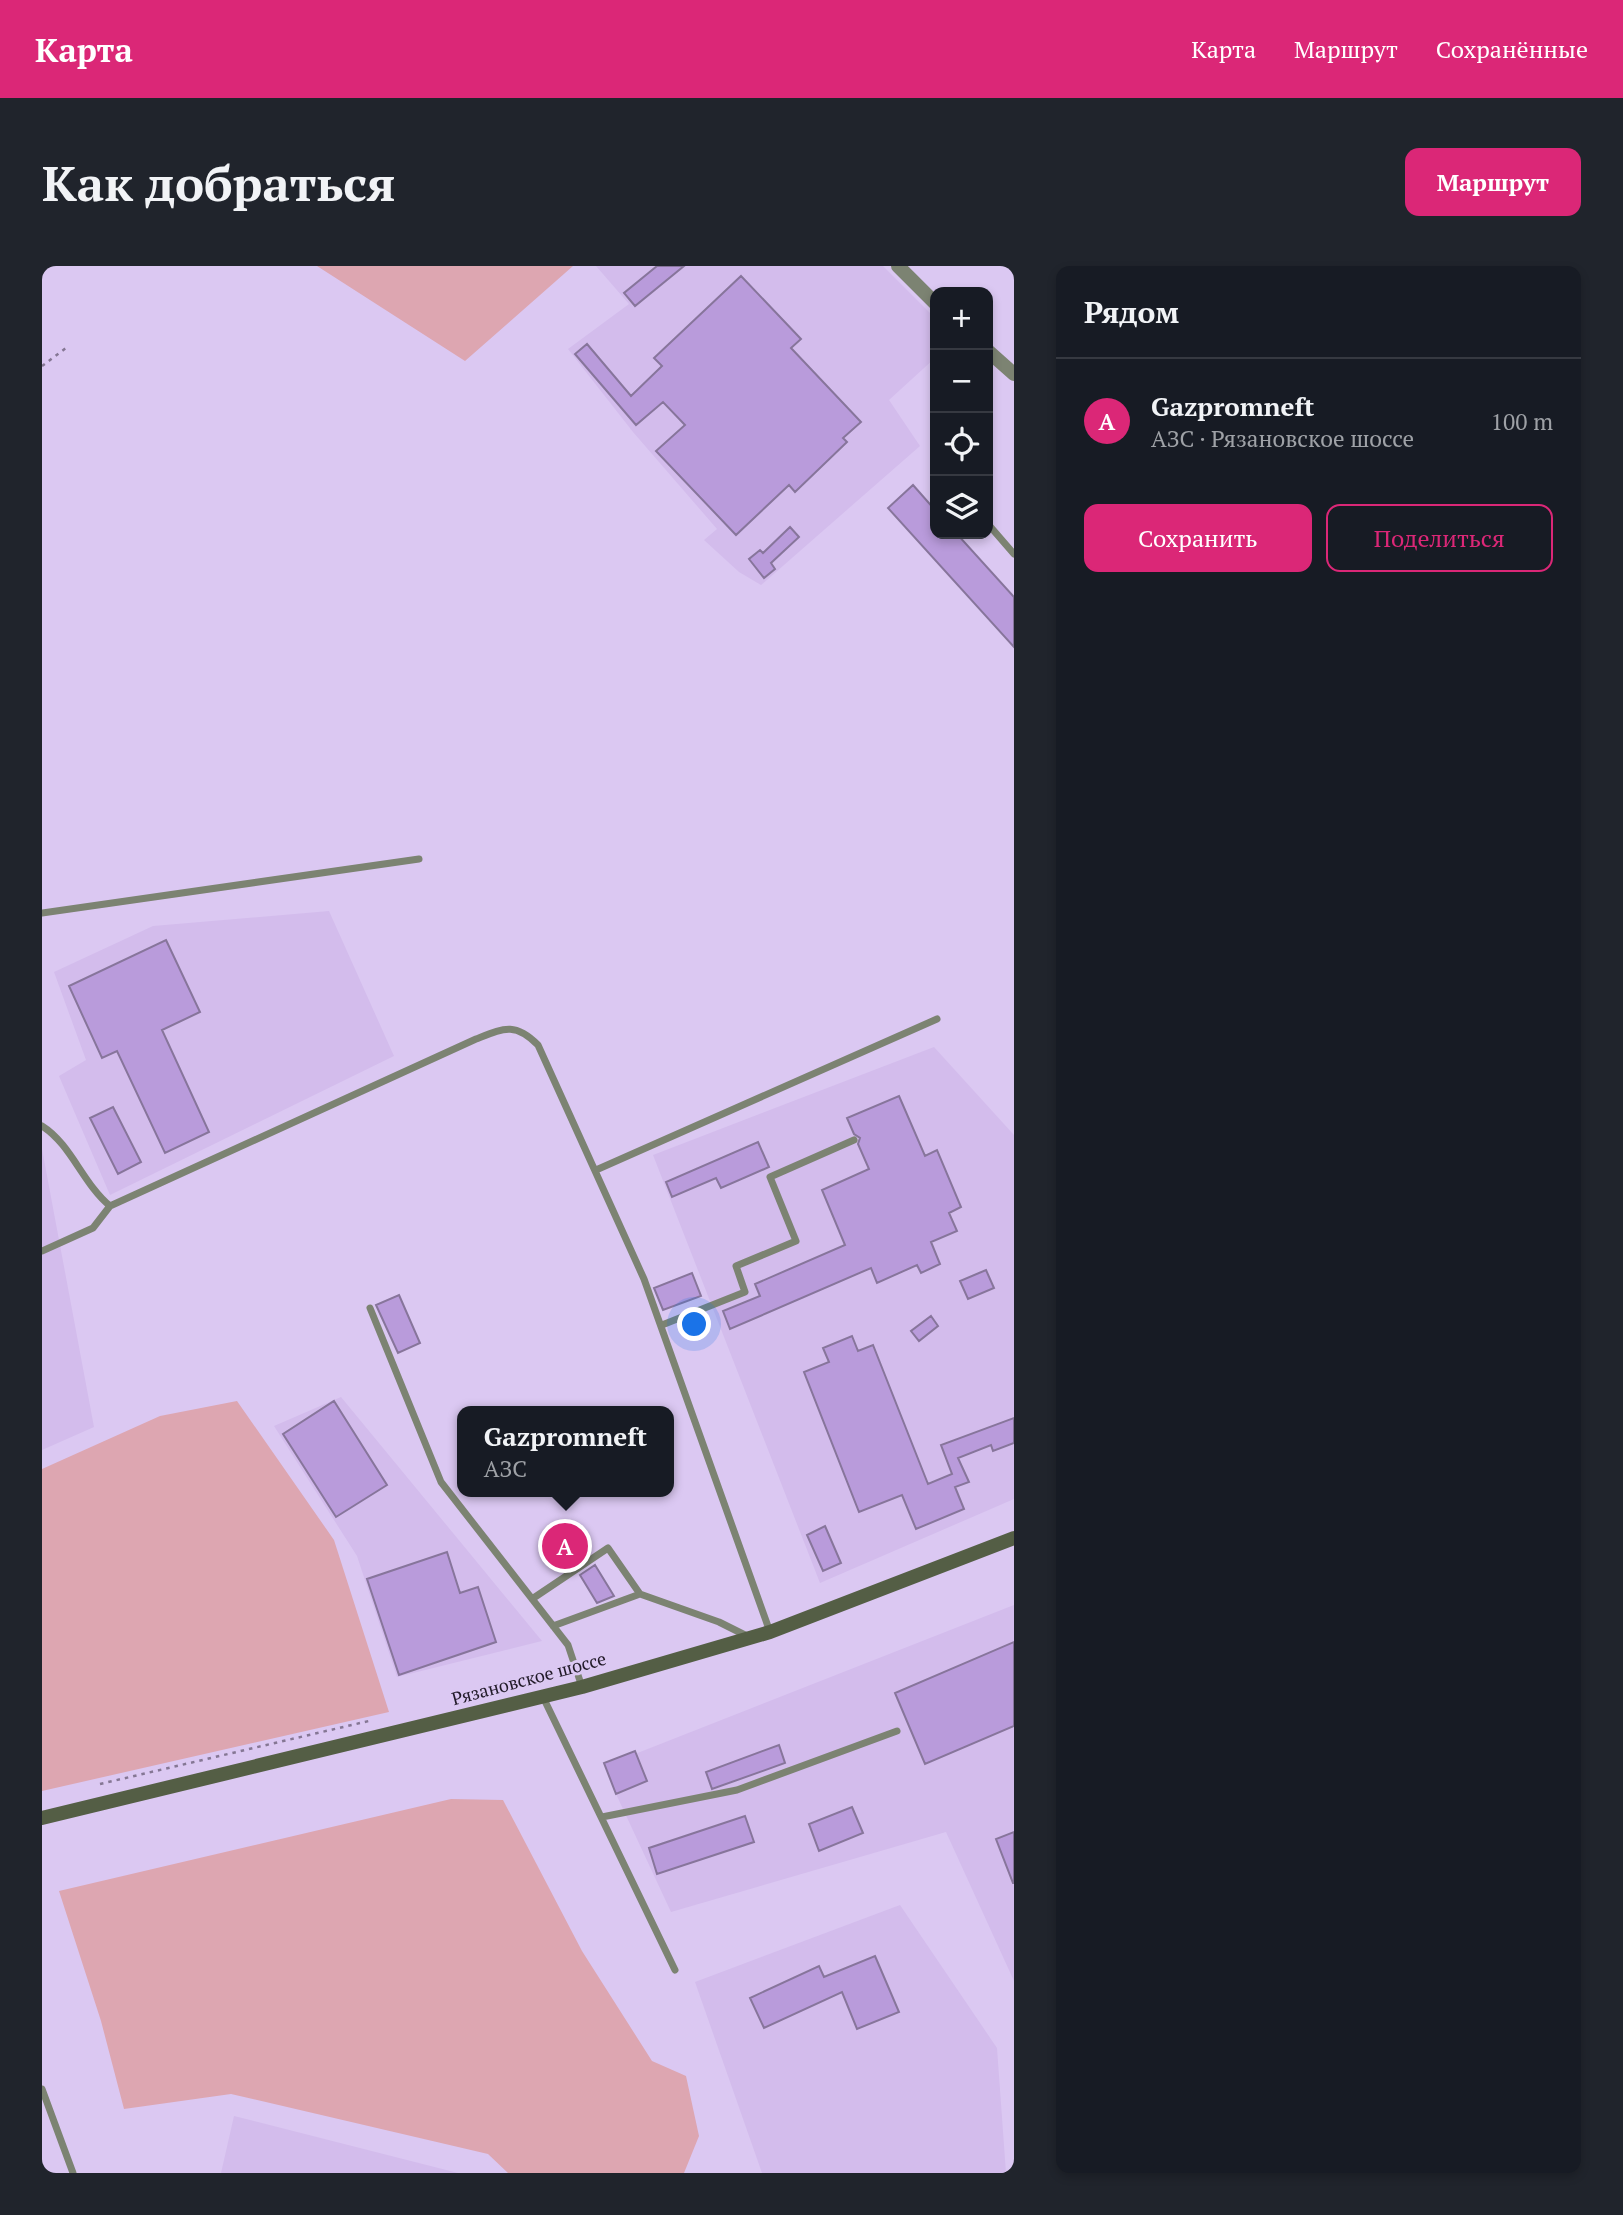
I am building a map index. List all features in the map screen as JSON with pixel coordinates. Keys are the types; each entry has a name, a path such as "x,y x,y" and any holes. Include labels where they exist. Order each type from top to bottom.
{"main road":[{"name":"Рязановское шоссе","path":"42,1818 582,1687 770,1632 1014,1538"}],"street":[{"path":"898,266 930,298"},
{"path":"993,355 1014,374"}],"lane":[{"path":"993,530 1014,554"},
{"path":"42,913 419,859"},
{"path":"596,1170 937,1019"},
{"path":"42,1251 93,1228 110,1206 505,1028 525,1032 538,1045 596,1170 662,1325 770,1632"},
{"path":"42,1126 54,1135 95,1193 110,1206"},
{"path":"662,1325 745,1292 736,1266 796,1241 770,1177 854,1140"},
{"path":"370,1308 441,1482 568,1645 582,1687"},
{"path":"532,1599 608,1548 640,1594 719,1622 749,1638"},
{"path":"553,1626 640,1594"},
{"path":"543,1697 675,1970"},
{"path":"602,1817 737,1790 897,1731"},
{"path":"42,2089 73,2173"}],"path":[{"path":"42,366 66,348"},
{"path":"100,1784 373,1720"}],"shaded area":[{"path":"317,266 573,266 465,361"},
{"path":"596,266 883,266 930,313 930,363 889,400 920,446 761,585 739,572 704,540 717,529 633,432 568,349 629,304"},
{"path":"329,911 394,1056 110,1195 59,1076 86,1060 54,972 153,926"},
{"path":"934,1047 1014,1135 1014,1499 820,1583 653,1155"},
{"path":"42,1149 94,1427 42,1450"},
{"path":"341,1397 542,1641 397,1677 357,1556 274,1426"},
{"path":"237,1401 334,1540 389,1712 42,1791 42,1469 160,1416"},
{"path":"1014,1605 1014,1981 946,1832 671,1912 616,1794 607,1765"},
{"path":"451,1799 503,1800 582,1951 652,2061 686,2076 699,2136 684,2173 508,2173 488,2154 231,2094 124,2109 101,2021 59,1891"},
{"path":"900,1905 997,2048 1006,2173 762,2173 695,1982"},
{"path":"234,2116 458,2173 221,2173"}],"building":[{"path":"657,266 684,266 635,306 624,293"},
{"path":"741,276 801,339 791,348 861,422 843,438 847,442 795,492 789,485 736,535 656,451 685,425 663,402 636,425 575,354 587,344 631,396 662,366 654,358"},
{"path":"913,485 930,504 930,539 962,539 1014,597 1014,647 888,508"},
{"path":"790,527 799,537 771,563 775,569 764,578 749,559 760,550 763,553"},
{"path":"166,940 200,1012 162,1030 209,1132 165,1153 117,1051 102,1058 69,986"},
{"path":"899,1096 925,1156 937,1150 961,1207 949,1213 957,1231 931,1242 940,1264 921,1273 917,1265 877,1283 871,1268 730,1329 723,1311 760,1296 755,1284 845,1245 822,1190 869,1169 858,1144 860,1138 854,1134 847,1118"},
{"path":"113,1107 141,1162 118,1174 90,1118"},
{"path":"758,1142 769,1167 721,1188 716,1178 672,1197 666,1182"},
{"path":"986,1270 994,1288 968,1299 960,1281"},
{"path":"692,1273 701,1296 663,1310 654,1288"},
{"path":"399,1295 420,1343 398,1353 376,1305"},
{"path":"931,1316 938,1326 919,1341 911,1331"},
{"path":"852,1336 858,1351 873,1345 928,1484 952,1474 941,1445 1014,1418 1014,1443 993,1451 991,1445 958,1458 969,1482 955,1487 964,1509 916,1529 902,1495 859,1512 804,1372 829,1362 823,1348"},
{"path":"334,1401 387,1485 336,1517 283,1434"},
{"path":"575,1526 584,1539 561,1555 552,1542"},
{"path":"825,1526 841,1563 823,1571 807,1535"},
{"path":"447,1552 460,1593 478,1587 496,1642 399,1675 367,1579"},
{"path":"595,1565 614,1596 597,1603 580,1575"},
{"path":"1014,1642 1014,1726 925,1764 895,1693"},
{"path":"779,1745 785,1763 712,1789 706,1772"},
{"path":"635,1751 647,1781 616,1794 604,1763"},
{"path":"852,1807 863,1833 819,1851 809,1824"},
{"path":"745,1816 754,1842 657,1874 649,1848"},
{"path":"1014,1832 1014,1883 1013,1883 996,1839"},
{"path":"875,1956 899,2012 857,2029 842,1992 764,2028 750,1998 819,1966 824,1977"}],"place":[{"name":"Gazpromneft","path":"565,1546"}]}
